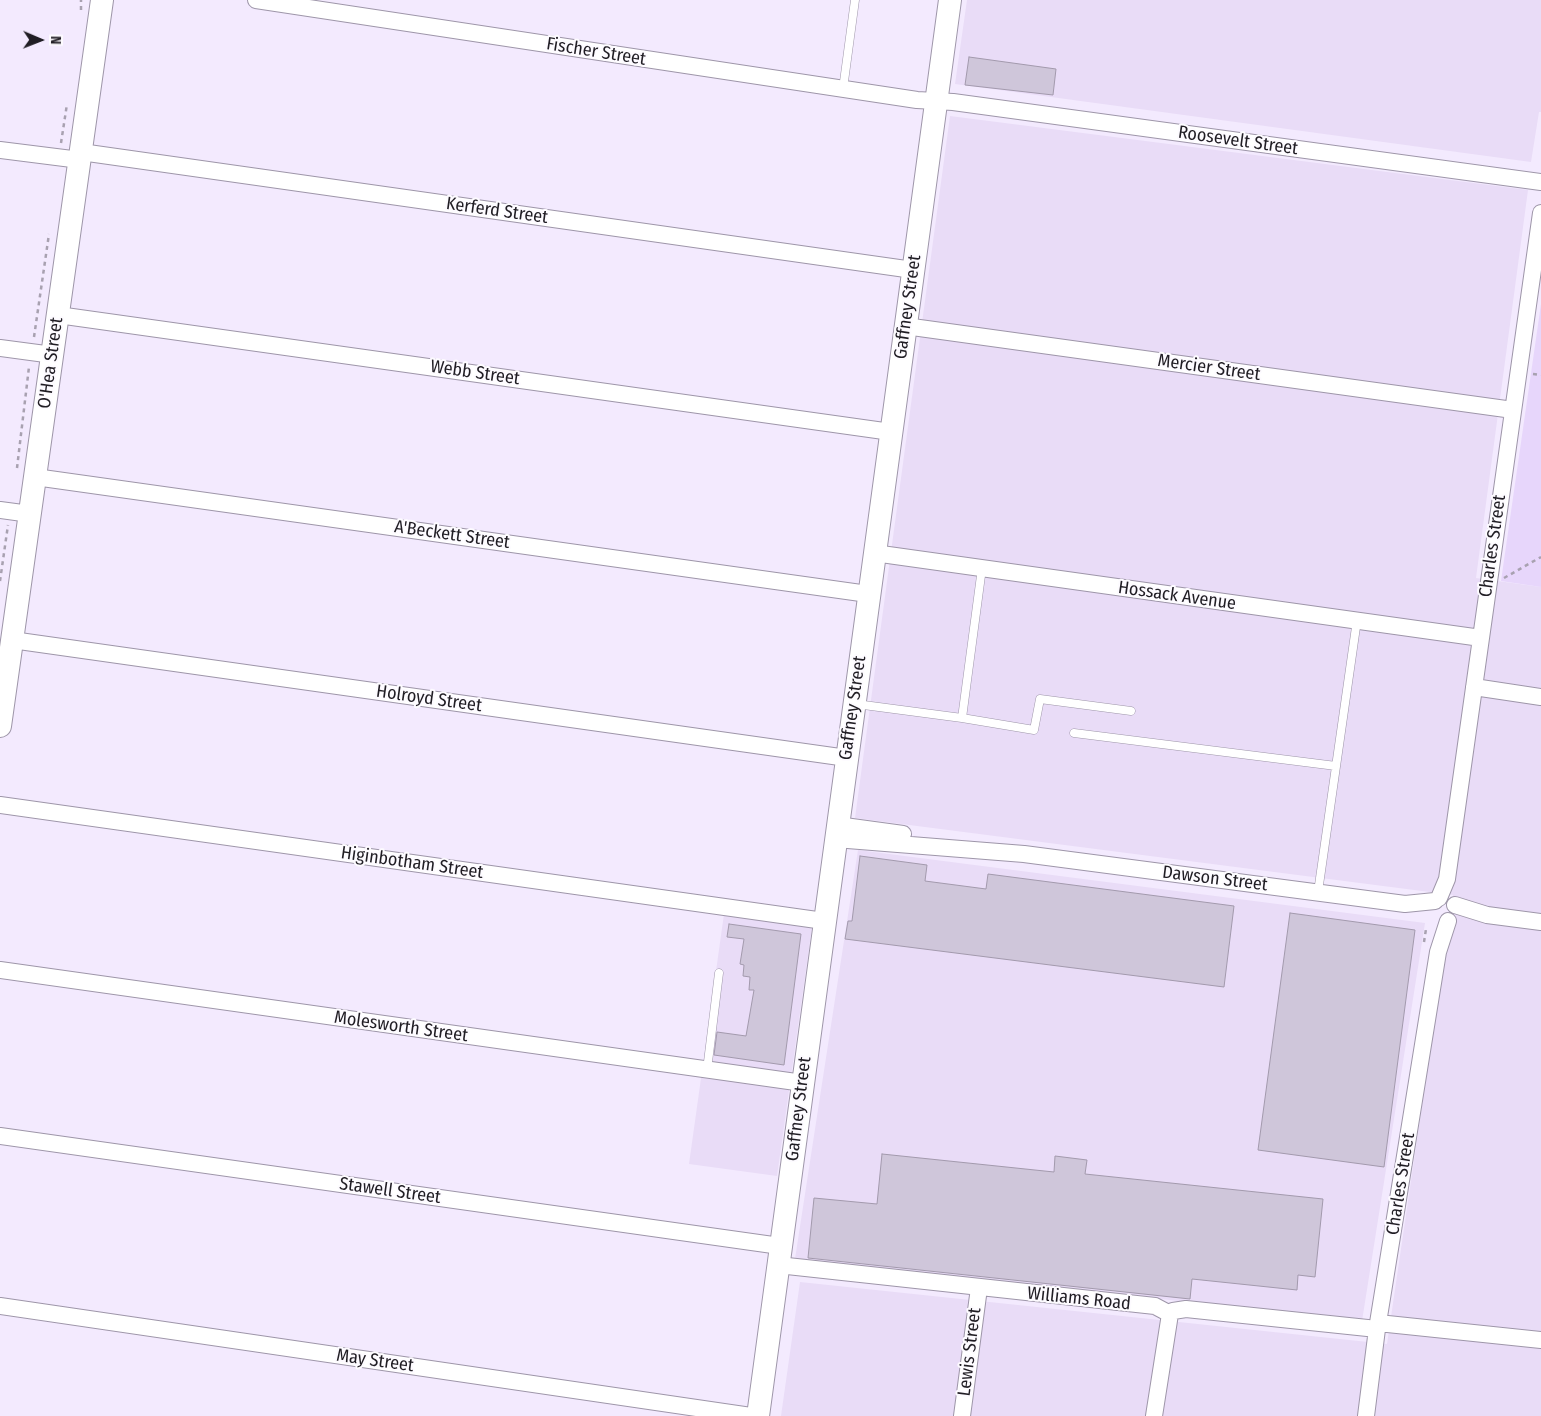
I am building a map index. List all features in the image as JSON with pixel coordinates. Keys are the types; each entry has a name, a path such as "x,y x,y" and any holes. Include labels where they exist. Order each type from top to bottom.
{"main road":[{"name":"O'Hea Street","path":"1,717 102,0"},
{"name":"Gaffney Street","path":"758,1416 950,0"}],"street":[{"name":"Fischer Street","path":"256,0 936,102"},
{"name":"Roosevelt Street","path":"936,102 953,102 1541,182"},
{"name":"Kerferd Street","path":"0,150 81,156 912,270"},
{"name":"Charles Street","path":"1366,1416 1378,1326 1438,952 1446,879 1541,213"},
{"name":"Webb Street","path":"58,314 891,432"},
{"name":"Mercier Street","path":"905,326 1513,410"},
{"path":"0,348 52,356"},
{"name":"A'Beckett Street","path":"35,477 868,594"},
{"path":"0,510 30,514"},
{"name":"Hossack Avenue","path":"874,554 1481,638"},
{"name":"Holroyd Street","path":"12,640 847,758"},
{"path":"1474,687 1541,697"},
{"name":"Higinbotham Street","path":"0,805 824,921"},
{"name":"Dawson Street","path":"836,832 967,842 1024,854 1541,922"},
{"name":"Molesworth Street","path":"0,970 803,1083"},
{"name":"Stawell Street","path":"0,1136 779,1256"},
{"name":"Williams Road","path":"779,1256 979,1288 1155,1306 1170,1314 1173,1311 1186,1310 1541,1340"},
{"name":"Lewis Street","path":"962,1416 979,1288"},
{"name":"May Street","path":"0,1306 751,1416"},
{"path":"1154,1416 1170,1314"}],"lane":[{"path":"843,89 855,0"},
{"path":"962,718 982,568"},
{"path":"1318,892 1356,620"},
{"path":"854,704 962,718 1034,730 1040,699 1131,711"},
{"path":"1074,732 1336,766"},
{"path":"707,1070 719,973"}],"path":[{"path":"1503,579 1541,558"}],"shaded area":[{"path":"967,0 1541,0 1541,112 1539,112 1531,162 955,84"},
{"path":"950,116 1528,190 1476,578 1541,587 1541,1416 781,1416 800,1282 1387,1344 1453,895 855,818"},
{"path":"1541,304 1541,587 1501,581"},
{"path":"858,850 1425,923 1362,1321 795,1259"},
{"path":"724,914 812,927 777,1176 689,1164"}],"building":[{"path":"969,57 1056,69 1053,95 965,85"},
{"path":"860,856 927,865 925,881 986,889 988,874 1234,906 1224,987 845,939 848,921 852,921"},
{"path":"1290,913 1415,930 1384,1167 1258,1150"},
{"path":"729,924 801,934 784,1065 714,1055 717,1032 746,1036 754,990 749,990 750,977 743,976 744,965 740,964 744,939 727,937"},
{"path":"882,1154 1054,1172 1055,1156 1087,1160 1085,1174 1323,1199 1315,1277 1298,1275 1297,1290 1192,1279 1190,1299 808,1258 814,1198 877,1204"}]}
